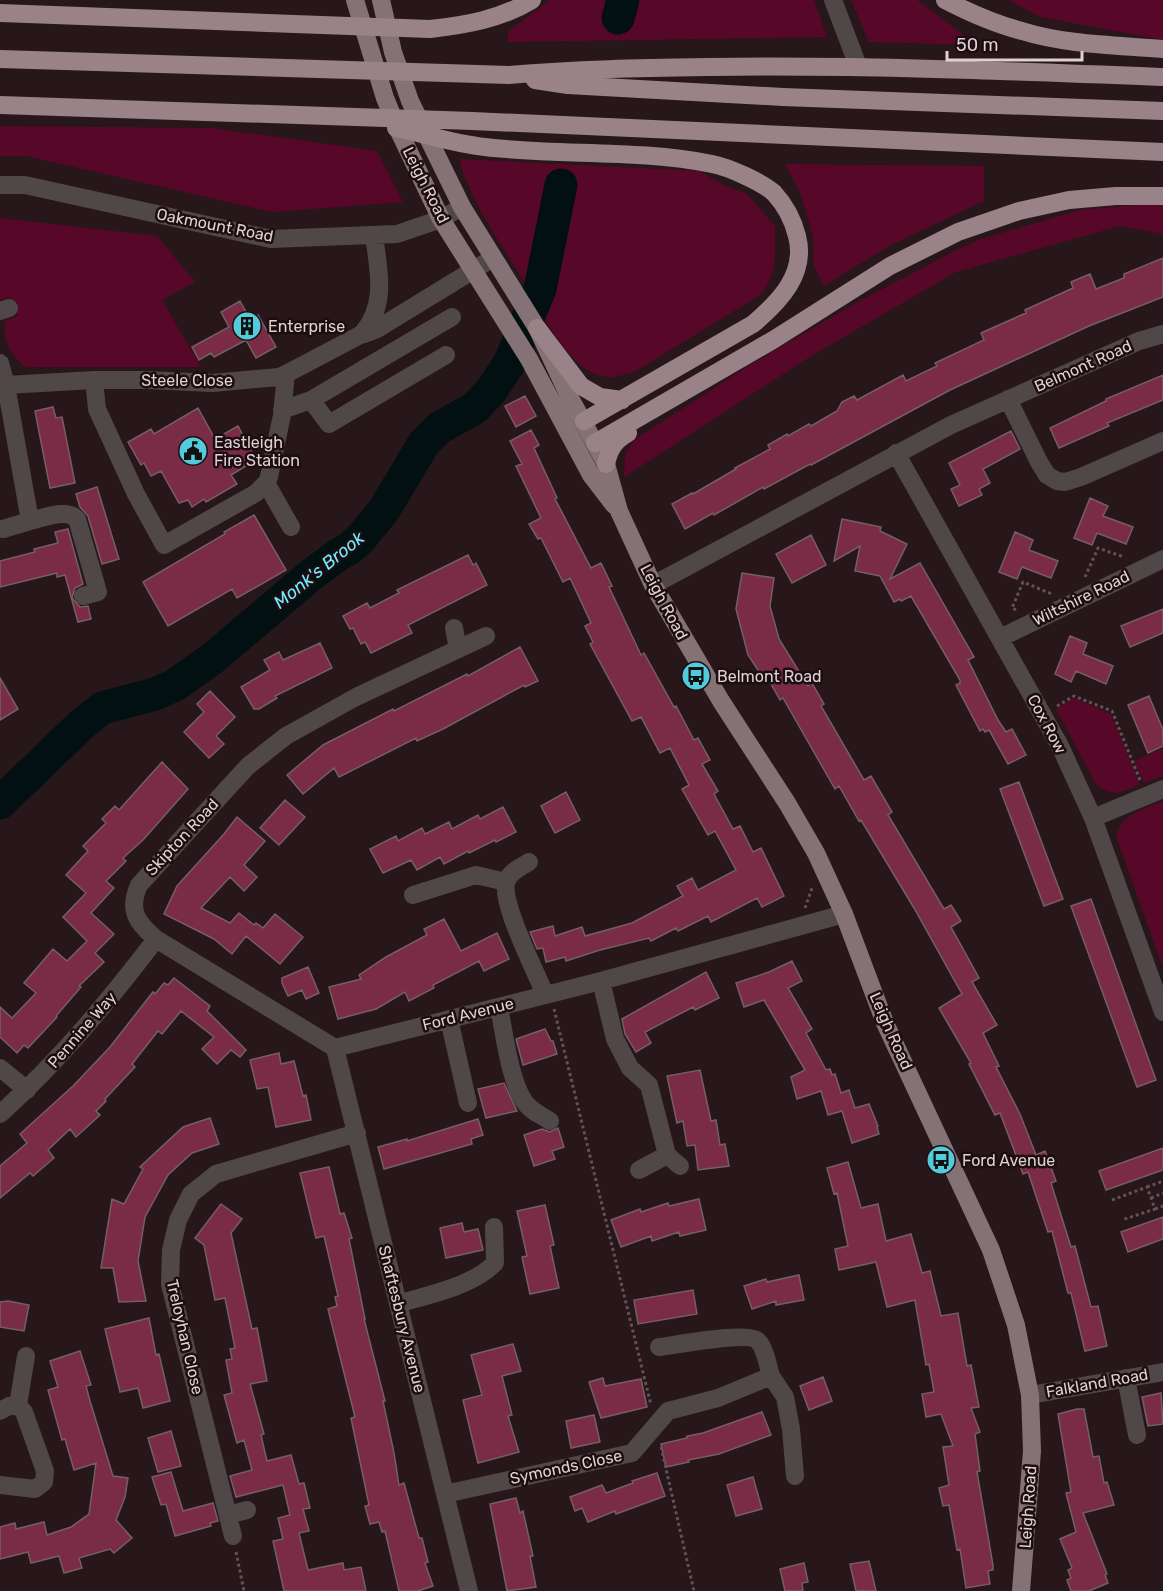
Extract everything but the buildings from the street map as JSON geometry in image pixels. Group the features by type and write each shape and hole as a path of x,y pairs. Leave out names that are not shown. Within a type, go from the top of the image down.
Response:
{"highway":[{"path":"0,13 430,29 490,19 532,0"},
{"path":"945,0 975,15 1023,32 1067,40 1163,49"},
{"path":"0,58 509,75 567,70 858,66 1163,77"},
{"path":"509,75 580,86 783,97 1163,111"},
{"path":"0,105 472,121 1163,152"},
{"path":"353,118 484,147 668,158 714,164 773,192 792,217 800,247 794,279 774,307 753,324 584,421"},
{"path":"596,443 773,339 890,266 958,232 1019,211 1069,200 1116,196 1163,196"},
{"path":"537,328 581,386 600,397 622,400"},
{"path":"606,464 609,451 619,437 711,382 773,339"}],"main road":[{"name":"Leigh Road","path":"355,0 385,98 441,219 529,359 591,475 618,511"},
{"name":"Leigh Road","path":"381,0 393,52 410,101 462,207 537,328 596,443 606,464 618,511 653,585 721,702 801,825 816,853 844,915 885,1023 991,1250 1016,1325 1030,1395 1032,1451 1021,1591"},
{"path":"584,421 573,441 596,443"}],"street":[{"path":"833,0 858,66"},
{"name":"Oakmount Road","path":"0,185 25,185 271,239 397,234 441,219 462,207"},
{"path":"362,334 375,315 379,303 374,236"},
{"name":"Steele Close","path":"6,385 94,380 212,383 279,377 309,355 377,329 493,258"},
{"path":"282,410 311,400 452,317"},
{"name":"Belmont Road","path":"653,585 951,425 1138,340 1163,334"},
{"path":"311,400 329,424 446,355"},
{"path":"0,363 30,521"},
{"path":"94,380 97,409 136,494 164,545 256,493 266,483 282,410 286,374"},
{"path":"1008,399 1039,462 1047,475 1057,481 1065,482 1081,477 1163,441"},
{"name":"Cox Row","path":"896,453 1060,746 1093,818 1163,1012"},
{"path":"266,483 291,527"},
{"path":"3,529 65,513 77,519 98,592 83,596"},
{"name":"Wiltshire Road","path":"1000,638 1163,559"},
{"path":"454,628 458,649"},
{"name":"Skipton Road","path":"335,1048 156,939 142,927 136,914 133,898 139,885 248,766 286,736 356,697 486,636"},
{"path":"1093,818 1155,792"},
{"path":"529,862 512,872 506,882 508,901 525,953 547,995"},
{"path":"413,895 476,875 506,882"},
{"name":"Ford Avenue","path":"335,1048 601,981 844,915"},
{"name":"Pennine Way","path":"0,1114 53,1065 108,1002 156,939"},
{"path":"601,981 615,1040 630,1068 649,1085 673,1161 639,1170"},
{"path":"499,1007 516,1083 523,1101 550,1121"},
{"path":"449,1019 468,1103"},
{"name":"Shaftesbury Avenue","path":"335,1048 469,1591"},
{"path":"0,1068 27,1090"},
{"name":"Treloyhan Close","path":"233,1536 170,1284 171,1250 178,1221 191,1194 216,1174 357,1133"},
{"path":"398,1304 460,1284 486,1272 495,1263 494,1227"},
{"path":"659,1347 739,1337 753,1338 760,1342 771,1376 785,1397 791,1429 795,1476"},
{"path":"0,1485 35,1489 45,1482 45,1471 24,1413 18,1405 26,1356"},
{"name":"Falkland Road","path":"1030,1395 1163,1372"},
{"name":"Symonds Close","path":"445,1494 632,1453 668,1412 718,1398 771,1376"},
{"path":"1126,1378 1137,1435"},
{"path":"0,1411 9,1406 18,1405"},
{"path":"228,1515 247,1510"}],"path":[{"path":"1041,618 1012,608 1023,582 1074,603"},
{"path":"1043,715 1074,696 1112,711 1155,792"},
{"path":"547,995 656,1425 694,1591"},
{"path":"1112,1200 1163,1181"},
{"path":"1147,1187 1155,1209"},
{"path":"1151,1198 1163,1194"},
{"path":"1122,1220 1163,1206"},
{"path":"233,1536 244,1591"}],"shaded area":[{"path":"550,0 814,0 827,37 507,42 509,31"},
{"path":"851,0 917,0 977,45 869,42"},
{"path":"1009,0 1163,0 1163,40 1040,17"},
{"path":"0,126 212,128 377,151 403,202 273,212 26,156 0,156"},
{"path":"459,159 700,171 723,185 746,193 775,226 775,253 771,277 762,294 636,371 614,377 597,375 570,354 551,329 478,205"},
{"path":"785,164 984,166 984,201 889,246 824,286 814,266 813,236 801,195"},
{"path":"1163,205 1163,234 1120,226 956,272 811,356 624,477 625,455 634,440 745,368 856,303 981,239 1080,210"},
{"path":"0,218 157,236 195,282 162,300 201,367 25,367 11,352 6,340 7,320 18,316 10,297 0,300"},
{"path":"1074,698 1111,714 1140,784 1123,791 1112,792 1096,784 1056,709"},
{"path":"1163,748 1163,776 1144,783 1134,761"},
{"path":"1163,801 1163,968 1116,836 1128,817"}],"waterway":[{"path":"618,18 623,0"},
{"name":"Monk's Brook","path":"0,803 81,725 102,708 155,694 175,685 213,658 311,575 361,538 384,510 424,443 439,428 475,408 490,392 509,364 540,289 561,185"}],"place":[{"name":"Enterprise","path":"247,326"},
{"name":"Eastleigh Fire Station","path":"193,451"},
{"name":"Belmont Road","path":"696,676"},
{"name":"Ford Avenue","path":"941,1160"}]}
